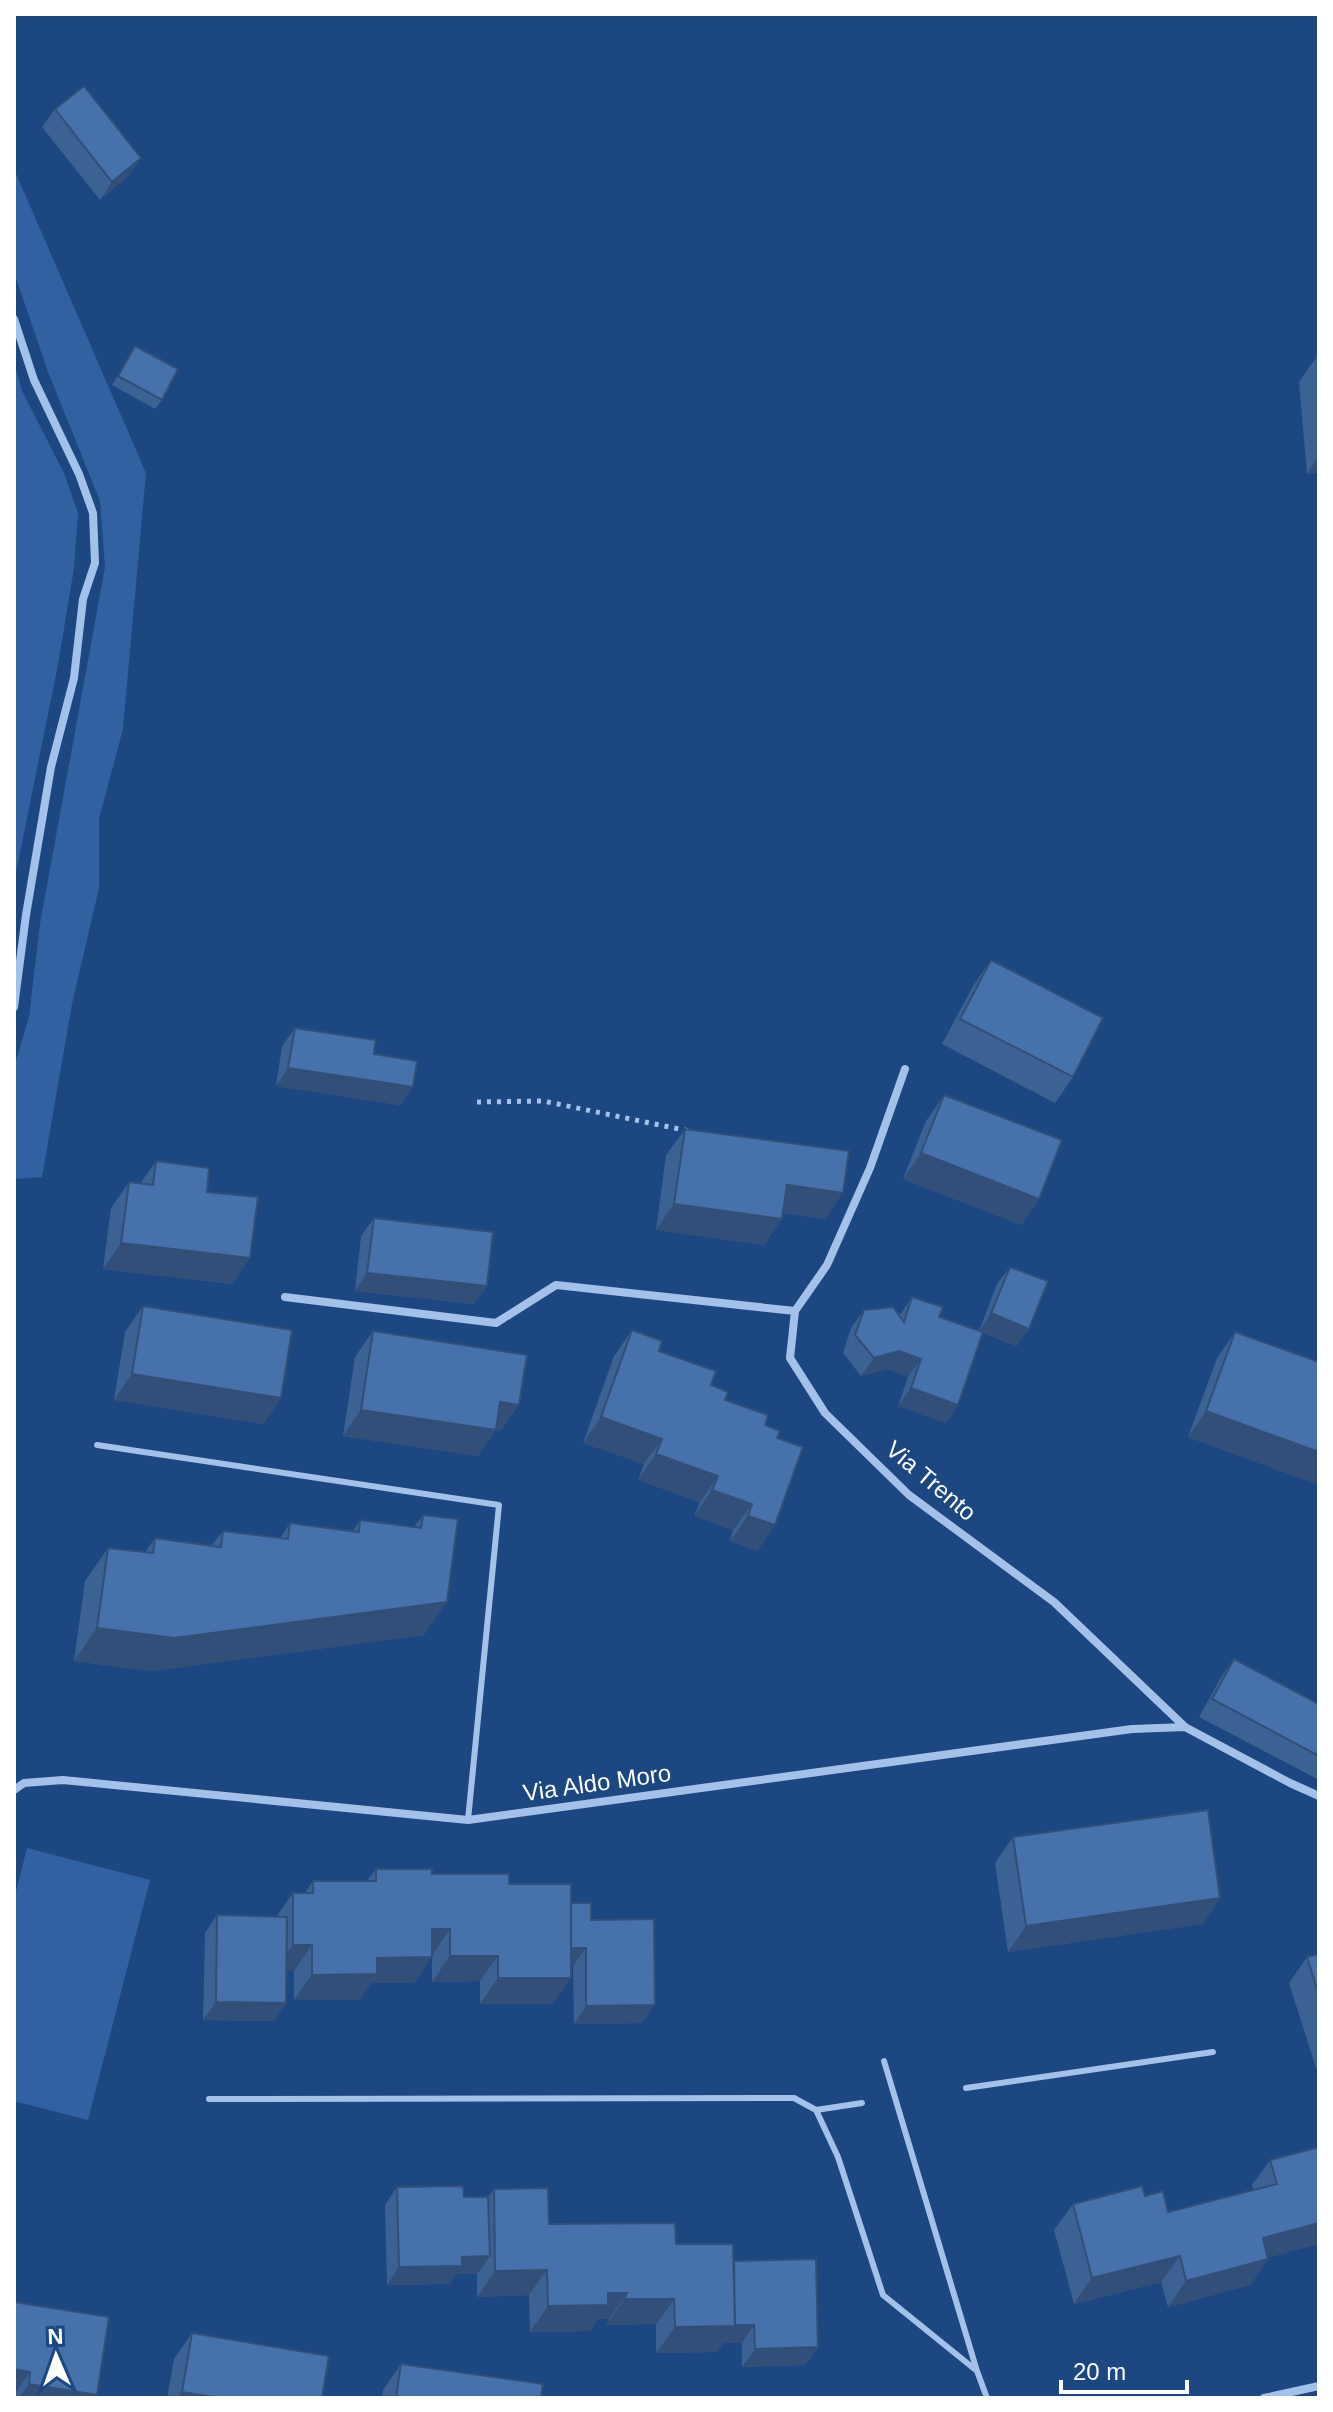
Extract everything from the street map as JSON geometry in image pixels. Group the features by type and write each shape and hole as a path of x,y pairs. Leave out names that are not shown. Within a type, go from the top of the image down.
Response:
{"street":[{"path":"14,319 34,380 79,474 93,513 95,563 83,599 74,678 51,767 14,1007"},
{"name":"Via Trento","path":"905,1069 870,1168 827,1265 795,1311 790,1358 825,1413 909,1495 1054,1602 1185,1727 1319,1796"},
{"path":"285,1297 496,1323 556,1285 795,1311"},
{"name":"Via Aldo Moro","path":"14,1790 24,1783 63,1780 468,1820 1132,1729 1185,1727"},
{"path":"1264,2398 1319,2386"}],"lane":[{"path":"97,1445 499,1505 468,1820"},
{"path":"966,2088 1213,2052"},
{"path":"884,2061 987,2398"},
{"path":"209,2099 794,2098 816,2110 838,2157 883,2295 977,2371"},
{"path":"816,2110 862,2103"}],"path":[{"path":"477,1102 543,1101 698,1133"}],"shaded area":[{"path":"14,169 146,473 123,729 99,819 99,888 72,1004 42,1177 14,1179 14,1067 29,1017 40,924 105,567 100,501 48,372 14,272"},
{"path":"14,363 23,393 64,473 78,513 74,568 58,665 14,882"},
{"path":"27,1848 150,1880 88,2120 14,2101 14,1899"}],"building":[{"path":"84,86 141,158 112,182 55,109"},
{"path":"135,346 178,369 162,400 118,376"},
{"path":"991,960 1103,1018 1073,1077 960,1019"},
{"path":"295,1028 376,1040 374,1054 417,1061 413,1087 288,1068"},
{"path":"944,1095 1062,1140 1039,1199 921,1153"},
{"path":"685,1129 849,1151 843,1193 787,1185 782,1219 674,1204"},
{"path":"156,1161 209,1168 207,1192 258,1197 250,1258 121,1243 129,1182 153,1185"},
{"path":"374,1218 493,1232 487,1286 367,1273"},
{"path":"1010,1267 1048,1281 1029,1329 991,1313"},
{"path":"912,1297 943,1307 939,1317 983,1332 958,1405 911,1388 921,1359 899,1351 874,1358 855,1335 864,1310 893,1307 904,1322"},
{"path":"143,1306 292,1330 281,1398 132,1374"},
{"path":"632,1330 662,1341 659,1351 716,1371 711,1385 728,1392 725,1400 768,1415 765,1425 780,1431 777,1438 803,1447 775,1525 748,1516 752,1504 712,1490 718,1476 656,1454 662,1439 601,1417"},
{"path":"373,1331 527,1355 519,1405 500,1402 496,1430 361,1410"},
{"path":"1235,1332 1319,1362 1319,1452 1206,1411"},
{"path":"423,1515 458,1519 447,1602 174,1638 97,1628 108,1548 153,1553 155,1538 221,1547 223,1531 288,1539 290,1523 359,1532 360,1520 421,1528"},
{"path":"1234,1659 1319,1704 1319,1756 1212,1699"},
{"path":"1208,1810 1220,1898 1026,1926 1013,1837"},
{"path":"376,1869 432,1869 432,1874 509,1874 509,1884 571,1884 571,1978 498,1978 498,1956 450,1956 450,1929 432,1929 432,1957 377,1958 377,1974 312,1975 312,1945 293,1945 293,1893 313,1893 313,1881 376,1881"},
{"path":"571,1903 591,1903 591,1920 654,1919 655,2005 586,2006 586,1948 571,1948"},
{"path":"217,1915 287,1917 286,2003 216,2002"},
{"path":"1319,1954 1319,1995 1307,1957"},
{"path":"1319,2147 1319,2223 1263,2238 1268,2259 1186,2281 1180,2256 1092,2278 1073,2204 1142,2186 1145,2196 1163,2191 1168,2212 1277,2184 1270,2160"},
{"path":"463,2186 464,2197 488,2197 490,2256 462,2257 462,2266 399,2267 397,2187"},
{"path":"548,2188 549,2224 675,2223 676,2244 733,2244 735,2326 675,2327 674,2299 624,2299 627,2293 608,2293 608,2305 548,2306 547,2270 495,2271 494,2189"},
{"path":"816,2259 818,2347 755,2349 754,2325 735,2325 734,2261"},
{"path":"14,2302 109,2317 97,2395 29,2384 30,2372 14,2369"},
{"path":"192,2333 329,2356 322,2398 220,2398 182,2392"},
{"path":"401,2364 543,2384 541,2398 396,2398"}]}
